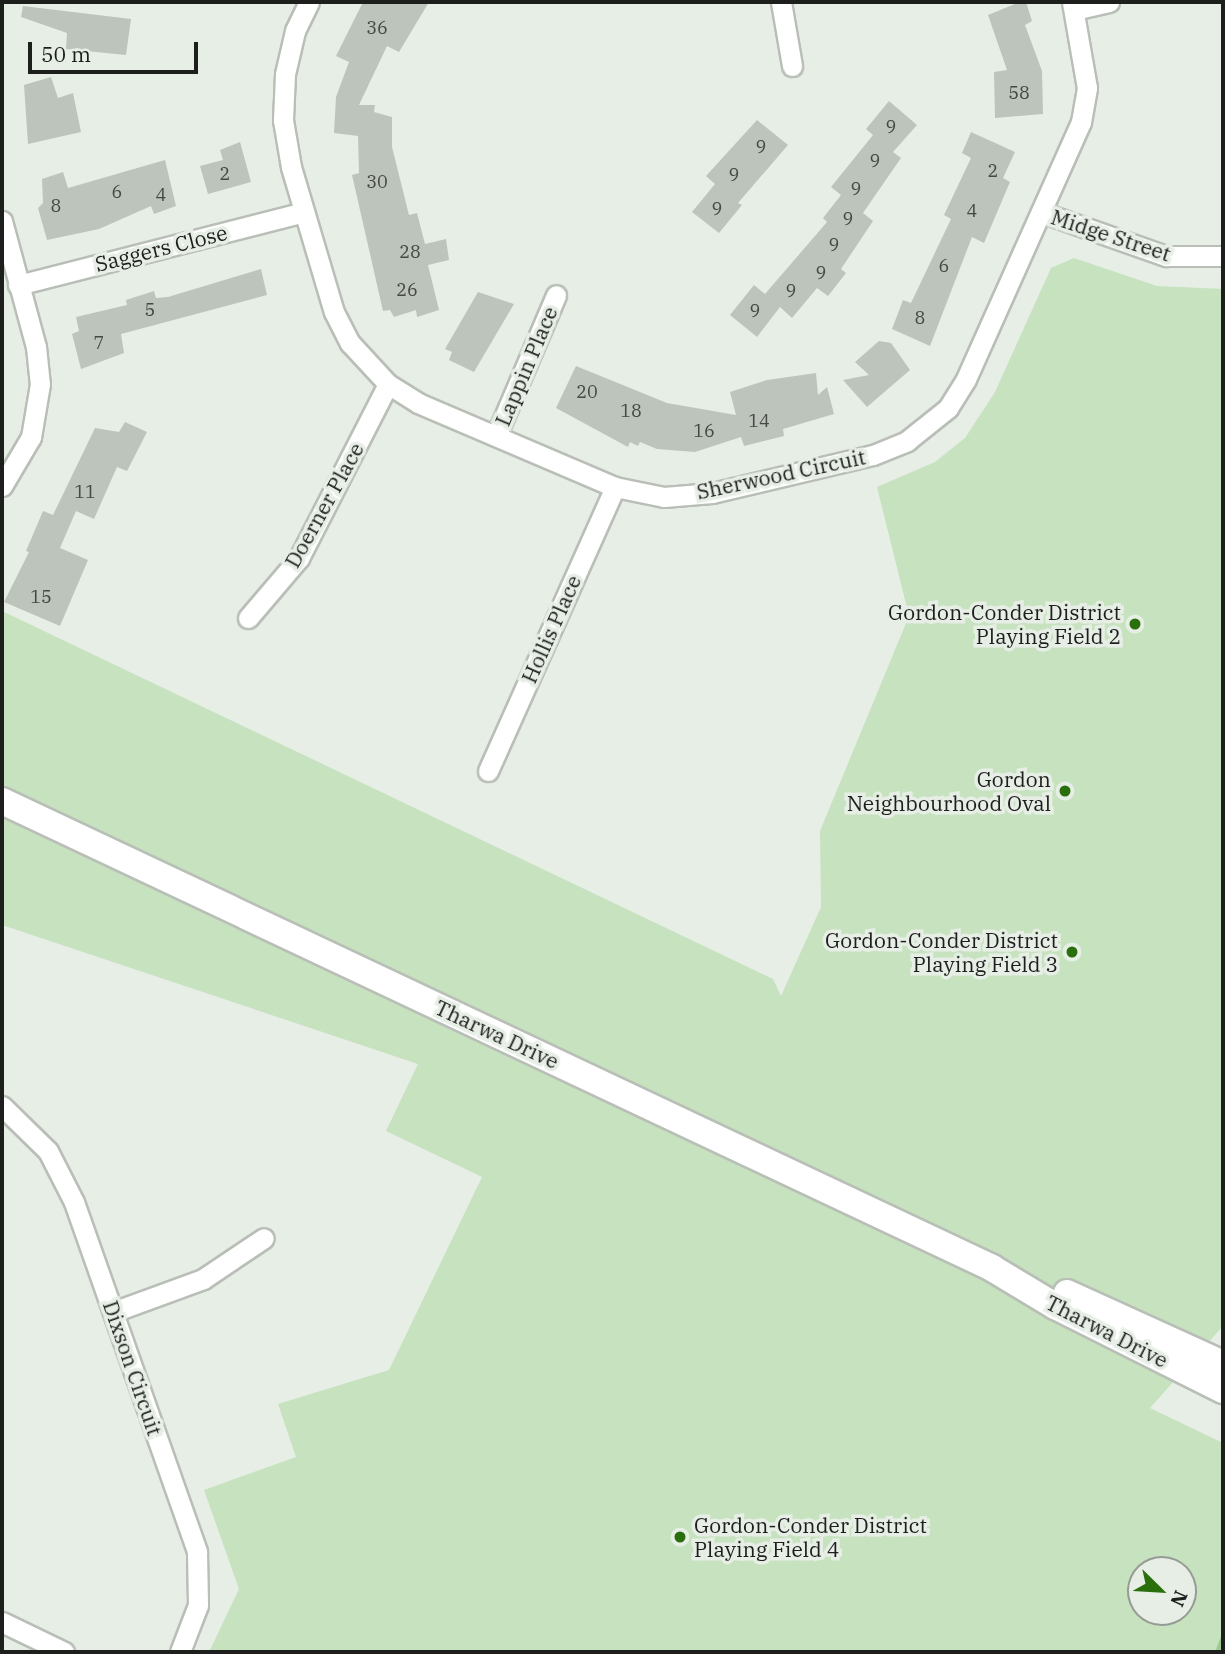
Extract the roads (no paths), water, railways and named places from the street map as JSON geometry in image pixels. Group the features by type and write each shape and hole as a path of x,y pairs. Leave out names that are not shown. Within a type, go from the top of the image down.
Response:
{"main road":[{"name":"Tharwa Drive","path":"2,801 992,1268 1055,1306 1223,1390"},
{"name":"Tharwa Drive","path":"992,1268 1063,1291 1223,1364"}],"street":[{"name":"Sherwood Circuit","path":"309,2 295,31 285,74 283,120 304,212 334,312 350,343 387,384 418,403 615,487 664,497 712,493 873,455 908,441 936,421 966,379 1081,122 1087,88 1073,6"},
{"path":"781,2 792,66"},
{"path":"1073,6 1109,2"},
{"name":"Saggers Close","path":"19,285 304,212"},
{"name":"Midge Street","path":"1041,212 1166,256 1223,256"},
{"path":"2,221 36,347 40,402 31,437 2,485"},
{"name":"Lappin Place","path":"496,436 556,295"},
{"name":"Doerner Place","path":"248,618 299,558 387,384"},
{"name":"Hollis Place","path":"488,771 615,487"},
{"name":"Dixson Circuit","path":"2,1106 21,1121 59,1167 197,1552 198,1605 180,1652"},
{"path":"113,1312 203,1279 264,1238"},
{"path":"2,1622 64,1652"}],"waterway":[{"path":"1218,1652 1223,1639"}],"place":[{"name":"Gordon-Conder District Playing Field 2","path":"1135,624"},
{"name":"Gordon Neighbourhood Oval","path":"1065,791"},
{"name":"Gordon-Conder District Playing Field 3","path":"1072,952"},
{"name":"Gordon-Conder District Playing Field 4","path":"680,1537"}]}
